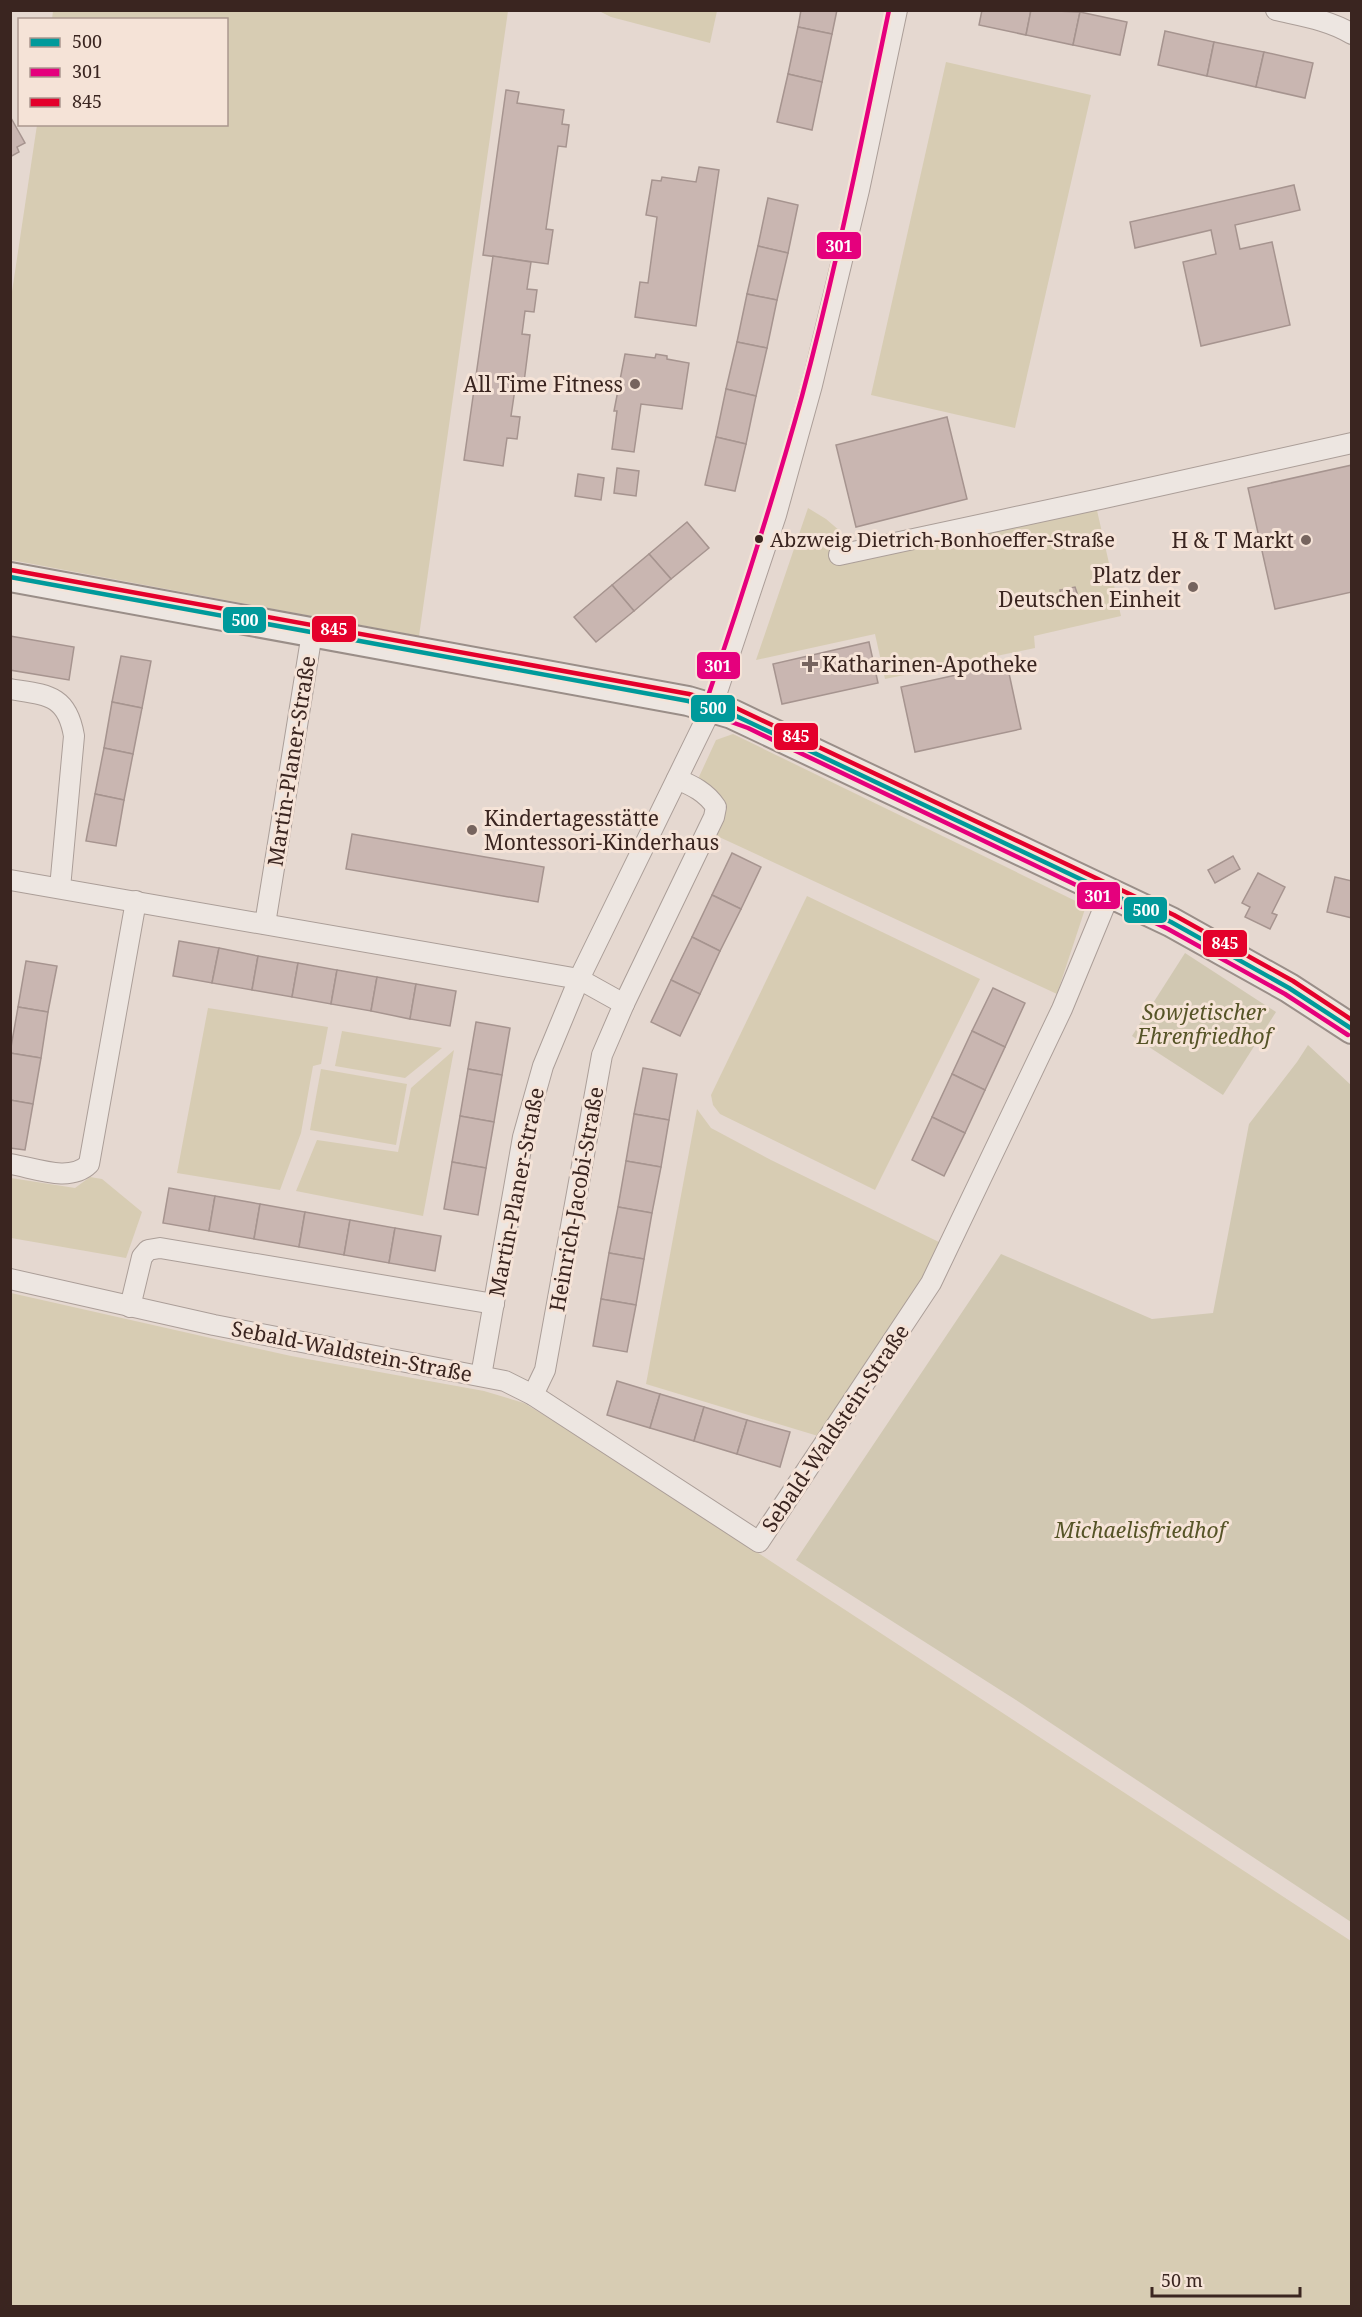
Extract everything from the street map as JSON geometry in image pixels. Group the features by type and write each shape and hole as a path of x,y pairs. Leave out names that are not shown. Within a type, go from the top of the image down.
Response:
{"street":[{"name":"Martin-Planer-Straße","path":"481,1376 523,1137 543,1066 579,979 712,707 762,561 795,450 859,190 897,10"},
{"path":"1276,10 1314,18 1352,34"},
{"path":"838,555 1100,500 1352,443"},
{"path":"10,578 712,707 751,721 1171,922 1251,966 1352,1029"},
{"name":"Martin-Planer-Straße","path":"265,924 312,633"},
{"path":"10,689 56,699 68,713 72,724 74,736 60,888"},
{"name":"Heinrich-Jacobi-Straße","path":"532,1395 545,1370 602,1055 624,1004 714,817 716,807 710,798 701,790 677,779"},
{"path":"10,880 579,979 624,1004"},
{"name":"Sebald-Waldstein-Straße","path":"10,1279 130,1307 505,1381 532,1395 759,1542 931,1282 1062,1009 1110,893"},
{"path":"10,1164 69,1174 83,1170 89,1164 136,901"},
{"path":"130,1307 142,1257 148,1250 160,1248 494,1304"}],"shaded area":[{"path":"53,11 508,11 419,636 11,560 10,305 37,126 228,126 228,18 52,18"},
{"path":"599,11 717,11 710,43 611,17"},
{"path":"946,62 1091,95 1015,428 871,395"},
{"path":"1096,506 1121,616 1034,636 1035,648 885,679 875,634 756,660 808,508 840,531 848,564"},
{"path":"733,734 1086,906 1057,994 717,836 723,819 698,779 716,740"},
{"path":"807,896 980,979 875,1190 720,1114 713,1105 711,1095"},
{"path":"208,1008 328,1027 321,1064 313,1066 301,1133 280,1190 177,1173"},
{"path":"342,1031 442,1048 405,1078 335,1066"},
{"path":"454,1050 423,1216 296,1191 317,1140 398,1152 411,1088"},
{"path":"321,1069 407,1084 396,1145 310,1130"},
{"path":"697,1109 711,1128 943,1244 920,1287 818,1436 646,1384"},
{"path":"90,1177 102,1179 142,1212 126,1258 11,1238 11,1178 75,1188"},
{"path":"11,1293 291,1356 484,1391 524,1403 590,1443 1351,1941 1351,2306 11,2306"}],"green space":[{"name":"Sowjetischer Ehrenfriedhof","path":"1185,953 1276,1012 1223,1095 1132,1036"},
{"name":"Michaelisfriedhof","path":"1308,1045 1352,1086 1351,1922 1016,1700 796,1560 1001,1254 1152,1319 1213,1313 1249,1124"}],"building":[{"path":"801,10 837,10 832,34 798,27"},
{"path":"982,10 1031,10 1026,35 979,25"},
{"path":"1031,10 1080,12 1073,45 1026,35"},
{"path":"1080,12 1127,22 1120,55 1073,45"},
{"path":"798,27 832,34 822,82 788,74"},
{"path":"1165,31 1214,42 1207,76 1158,65"},
{"path":"1214,42 1264,52 1256,87 1207,76"},
{"path":"1264,52 1313,63 1305,98 1256,87"},
{"path":"788,74 822,82 812,130 777,122"},
{"path":"506,90 519,92 517,103 564,110 562,124 569,125 566,147 558,146 546,229 553,230 548,264 483,255"},
{"path":"11,118 25,143 17,147 19,152 10,157"},
{"path":"699,167 719,170 696,326 635,317 640,282 648,283 657,217 646,215 652,180 661,181 662,177 696,182"},
{"path":"1294,185 1300,210 1235,225 1240,249 1272,242 1290,325 1201,346 1183,262 1216,254 1211,230 1135,248 1130,222"},
{"path":"768,198 798,205 788,253 758,246"},
{"path":"758,246 788,253 777,300 747,294"},
{"path":"493,256 531,262 527,289 537,290 534,312 525,311 522,334 530,335 523,390 515,389 511,416 520,417 517,439 507,438 503,466 464,460"},
{"path":"747,294 777,300 767,348 737,342"},
{"path":"737,342 767,348 756,396 726,389"},
{"path":"625,354 655,358 656,354 667,356 667,359 689,363 682,409 641,404 634,452 612,449 617,411 614,411"},
{"path":"726,389 756,396 746,444 716,437"},
{"path":"947,417 967,499 856,527 836,445"},
{"path":"716,437 746,444 735,491 705,485"},
{"name":"H & T Markt","path":"1352,465 1352,592 1275,609 1248,488"},
{"path":"617,468 639,471 636,496 614,493"},
{"path":"578,474 604,478 601,500 575,496"},
{"path":"687,522 709,548 671,579 649,554"},
{"path":"649,554 671,579 634,611 612,585"},
{"path":"612,585 634,611 596,642 574,617"},
{"path":"1075,587 1079,599 1063,603 1060,590"},
{"path":"10,636 74,647 69,680 10,670"},
{"path":"869,642 878,683 782,704 773,664"},
{"path":"121,656 151,661 142,708 112,702"},
{"path":"1007,664 1021,729 915,752 901,687"},
{"path":"112,702 142,708 133,754 104,748"},
{"path":"104,748 133,754 124,800 95,794"},
{"path":"95,794 124,800 116,846 86,841"},
{"path":"352,834 544,867 538,902 346,869"},
{"path":"732,853 761,867 741,909 712,895"},
{"path":"1233,856 1240,869 1215,883 1208,870"},
{"path":"1258,873 1285,887 1272,913 1277,915 1270,929 1245,917 1250,907 1242,903"},
{"path":"1335,877 1352,881 1352,918 1327,912"},
{"path":"712,895 741,909 720,951 692,937"},
{"path":"692,937 720,951 700,994 671,980"},
{"path":"179,941 219,948 212,983 173,976"},
{"path":"219,948 258,956 252,990 212,983"},
{"path":"258,956 298,963 292,997 252,990"},
{"path":"26,961 57,966 48,1012 18,1007"},
{"path":"298,963 337,970 331,1004 292,997"},
{"path":"337,970 377,977 371,1011 331,1004"},
{"path":"377,977 416,984 410,1019 371,1011"},
{"path":"671,980 700,994 680,1036 651,1022"},
{"path":"416,984 456,991 450,1026 410,1019"},
{"path":"993,988 1025,1003 1005,1047 972,1031"},
{"path":"18,1007 48,1012 41,1058 10,1053"},
{"path":"476,1022 510,1028 502,1075 468,1069"},
{"path":"972,1031 1005,1047 985,1090 952,1074"},
{"path":"10,1053 41,1058 33,1104 10,1100"},
{"path":"643,1068 677,1074 669,1120 634,1114"},
{"path":"468,1069 502,1075 494,1122 460,1116"},
{"path":"952,1074 985,1090 965,1133 932,1117"},
{"path":"10,1100 33,1104 25,1150 10,1148"},
{"path":"634,1114 669,1120 661,1167 626,1161"},
{"path":"460,1116 494,1122 486,1168 452,1162"},
{"path":"932,1117 965,1133 944,1176 912,1160"},
{"path":"626,1161 661,1167 652,1213 618,1207"},
{"path":"452,1162 486,1168 478,1215 444,1209"},
{"path":"169,1188 215,1196 209,1231 163,1223"},
{"path":"215,1196 260,1204 254,1239 209,1231"},
{"path":"260,1204 305,1212 299,1247 254,1239"},
{"path":"618,1207 652,1213 644,1259 609,1253"},
{"path":"305,1212 350,1220 344,1255 299,1247"},
{"path":"350,1220 395,1228 389,1263 344,1255"},
{"path":"395,1228 441,1236 435,1271 389,1263"},
{"path":"609,1253 644,1259 636,1305 601,1299"},
{"path":"601,1299 636,1305 627,1352 593,1346"},
{"path":"617,1381 660,1394 650,1428 607,1415"},
{"path":"660,1394 704,1407 694,1441 650,1428"},
{"path":"704,1407 747,1420 737,1454 694,1441"},
{"path":"747,1420 790,1432 780,1467 737,1454"}],"transit line":[{"name":"301","path":"889,10 859,156 802,396 768,513 705,710 709,714 748,728 1168,929 1285,994 1348,1035"},
{"name":"845","path":"11,570 689,694 734,707 1174,915 1293,981 1352,1020"},
{"name":"500","path":"10,577 688,701 732,714 1171,922 1289,988 1352,1029"}],"place":[{"name":"All Time Fitness","path":"635,384"},
{"name":"Abzweig Dietrich-Bonhoeffer-Straße","path":"759,539"},
{"name":"H & T Markt","path":"1306,540"},
{"name":"Platz der Deutschen Einheit","path":"1193,587"},
{"name":"Katharinen-Apotheke","path":"810,664"},
{"name":"Kindertagesstätte Montessori-Kinderhaus","path":"472,830"}]}
